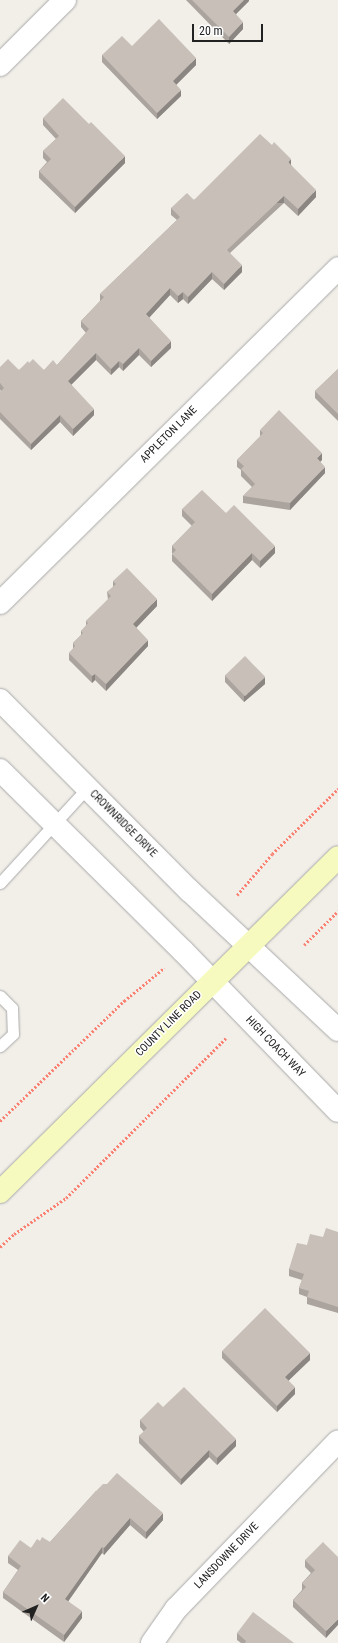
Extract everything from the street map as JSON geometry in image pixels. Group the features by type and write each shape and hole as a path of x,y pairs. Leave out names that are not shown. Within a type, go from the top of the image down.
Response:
{"main road":[{"name":"COUNTY LINE ROAD","path":"0,1192 338,856"}],"street":[{"path":"0,65 65,0"},
{"name":"APPLETON LANE","path":"0,603 338,268"},
{"name":"CROWNRIDGE DRIVE","path":"0,700 190,891 249,946"},
{"path":"0,770 179,946 212,982"},
{"path":"249,946 338,1030"},
{"name":"HIGH COACH WAY","path":"212,982 338,1111"},
{"name":"LANSDOWNE DRIVE","path":"152,1643 176,1608 308,1474 338,1441"},
{"name":"LANSDOWNE DRIVE","path":"308,1474 338,1455"}],"lane":[{"path":"0,883 87,788"},
{"path":"0,996 12,1008 13,1034 0,1046"}],"path":[{"path":"237,895 272,854 338,788"},
{"path":"304,945 338,911"},
{"path":"0,1121 124,1001 164,968"},
{"path":"0,1247 14,1234 66,1198 226,1038"}],"building":[{"path":"192,0 244,0 233,11 243,22 229,37"},
{"path":"159,19 196,58 173,81 181,90 157,113 102,55 122,36 132,46"},
{"path":"63,98 89,124 91,122 125,156 75,207 39,171 51,159 43,151 59,136 43,118"},
{"path":"260,134 272,145 274,142 291,159 288,162 316,190 298,209 284,196 227,250 242,265 224,284 212,272 188,297 183,292 178,296 170,288 146,314 171,341 151,361 139,348 123,364 119,361 111,369 96,353 68,381 94,409 73,429 60,415 31,444 0,412 0,392 4,388 0,383 0,367 8,359 19,370 28,361 29,363 33,359 44,370 53,360 57,365 89,329 81,321 104,297 100,294 180,217 171,208 187,193 194,200"},
{"path":"338,369 338,414 315,391"},
{"path":"279,410 322,453 317,458 325,467 290,503 243,496 255,484 241,469 244,466 237,460 263,433 260,430"},
{"path":"202,490 226,513 234,505 275,546 260,561 252,553 212,594 172,554 176,550 172,546 195,522 182,509"},
{"path":"127,568 157,599 133,624 148,640 106,684 95,674 92,676 69,653 75,646 73,643 83,633 81,631 88,623 86,621 111,596 107,592 116,584 113,581"},
{"path":"245,656 265,677 245,696 225,675"},
{"path":"326,1228 338,1232 338,1307 307,1297 309,1291 299,1288 304,1274 289,1269 297,1243 307,1245 310,1234 323,1237"},
{"path":"265,1308 310,1353 285,1377 295,1387 277,1406 222,1351"},
{"path":"184,1387 236,1439 217,1458 209,1450 181,1479 139,1436 147,1428 140,1420 158,1402 163,1407"},
{"path":"117,1473 163,1513 146,1532 130,1518 104,1548 102,1547 65,1599 82,1611 64,1635 3,1592 21,1566 8,1556 20,1540 31,1548 37,1539 40,1541 42,1537 50,1542 96,1491 103,1484 107,1484"},
{"path":"323,1542 338,1557 338,1619 326,1631 293,1600 306,1587 302,1583 315,1570 305,1560"},
{"path":"253,1612 294,1643 245,1643 246,1641 237,1633"}]}
